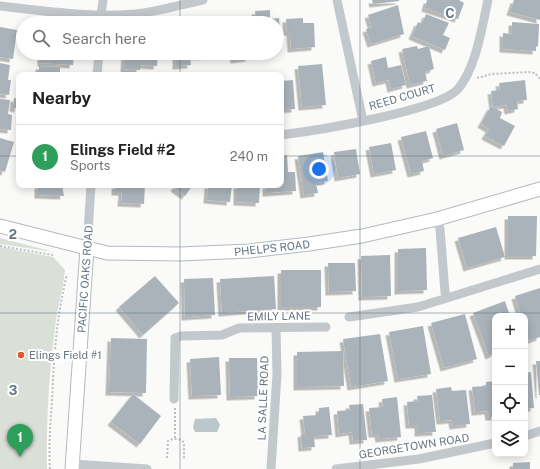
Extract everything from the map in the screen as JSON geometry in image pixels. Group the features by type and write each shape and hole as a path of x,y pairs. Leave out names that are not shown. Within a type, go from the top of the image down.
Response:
{"street":[{"path":"101,16 103,0"},
{"path":"122,16 204,0"},
{"path":"337,0 363,121"},
{"name":"REED COURT","path":"284,134 363,121 427,105 451,94 458,89 474,57 488,0"},
{"path":"0,6 78,16"},
{"path":"97,72 98,60"},
{"name":"PACIFIC OAKS ROAD","path":"73,466 91,188"},
{"name":"PHELPS ROAD","path":"0,226 110,253 180,254 249,251 362,236 437,219 540,189"},
{"path":"437,219 440,229 445,292 447,298"},
{"path":"349,317 418,307 540,269"},
{"name":"EMILY LANE","path":"174,399 175,338 181,336 222,335 240,328 326,327"},
{"name":"LA SALLE ROAD","path":"272,469 277,374 276,328"},
{"path":"528,435 540,431"},
{"name":"GEORGETOWN ROAD","path":"336,469 419,459 492,445"},
{"path":"73,466 147,469"}],"path":[{"path":"477,78 492,74 529,72 535,73 540,79"},
{"path":"0,246 53,255"},
{"path":"50,469 49,444 54,344 59,308 67,274"},
{"path":"174,399 175,439"},
{"path":"167,458 168,441 175,439 181,440 184,443 184,459"}],"shaded area":[{"path":"0,238 54,252 0,244"},
{"path":"0,247 53,257 65,270 56,321 51,363 48,398 47,469 0,469"},
{"path":"216,418 220,425 217,432 195,432 193,427 195,419"}],"building":[{"path":"372,0 399,0 399,1 373,4"},
{"path":"427,0 459,0 464,3 458,19 425,8"},
{"path":"514,0 540,0 540,20 510,12"},
{"path":"398,5 404,34 371,44 366,29 372,27 368,15"},
{"path":"270,10 270,16 255,16 255,11"},
{"path":"426,14 449,23 443,35 450,38 445,50 412,36 418,22 422,24"},
{"path":"303,18 303,23 314,23 315,47 291,49 290,32 287,32 286,19"},
{"path":"512,22 539,24 538,46 536,47 536,51 503,49 503,33 512,34"},
{"path":"0,27 16,30 13,59 0,57"},
{"path":"417,46 418,49 429,46 434,69 425,72 427,81 410,85 402,49"},
{"path":"386,57 388,68 401,65 406,85 391,89 389,80 376,83 371,61"},
{"path":"41,60 73,60 73,65 41,63"},
{"path":"125,60 157,60 157,66 140,65 140,70 124,69"},
{"path":"176,60 190,60 191,65 176,66"},
{"path":"0,63 10,65 8,80 11,80 9,95 0,94"},
{"path":"322,64 326,105 302,107 298,66"},
{"path":"39,66 60,67 60,72 39,72"},
{"path":"293,80 295,109 284,110 284,81"},
{"path":"525,80 527,100 517,101 518,109 508,111 507,105 493,107 491,91 500,90 499,83"},
{"path":"14,98 16,98 16,109 13,108"},
{"path":"0,99 10,100 8,114 12,115 11,130 0,129"},
{"path":"491,106 502,112 500,118 515,126 504,146 485,136 489,129 481,124"},
{"path":"457,123 464,150 443,156 436,129"},
{"path":"426,131 433,158 422,161 424,171 411,174 401,137"},
{"path":"0,138 14,142 5,172 0,170"},
{"path":"391,143 396,170 374,174 369,147"},
{"path":"356,149 360,174 338,178 334,152"},
{"path":"323,152 328,181 316,183 318,193 304,195 298,156"},
{"path":"287,155 288,172 295,172 296,191 266,193 266,188 284,188 284,156"},
{"path":"38,188 63,188 64,196 38,195"},
{"path":"115,188 145,188 144,204 121,203 122,192 115,192"},
{"path":"174,188 191,188 185,196"},
{"path":"208,188 232,188 230,202 207,200"},
{"path":"237,188 260,188 259,203 237,202"},
{"path":"508,216 537,216 536,256 508,256"},
{"path":"496,227 505,257 467,268 458,238"},
{"path":"426,248 427,290 398,291 398,249"},
{"path":"390,255 391,296 362,297 361,256"},
{"path":"328,263 355,263 356,291 329,292"},
{"path":"281,270 321,270 321,307 281,307"},
{"path":"155,276 179,303 143,335 119,307"},
{"path":"274,276 276,309 222,313 220,279"},
{"path":"213,278 215,315 185,317 184,279"},
{"path":"540,288 540,337 529,341 528,313 520,313 515,296"},
{"path":"505,301 509,313 492,313 492,354 489,356 473,313"},
{"path":"465,314 477,359 444,368 431,323"},
{"path":"423,326 431,374 398,379 389,332"},
{"path":"380,334 388,381 351,387 343,339"},
{"path":"111,338 147,339 146,393 109,392"},
{"path":"343,351 344,386 297,387 297,352"},
{"path":"219,357 221,395 192,396 190,359"},
{"path":"229,358 257,358 258,396 230,397"},
{"path":"536,361 540,361 540,395 539,395"},
{"path":"528,372 531,372 534,408 528,409 528,385"},
{"path":"492,381 492,417 489,417 488,411 475,412 472,387 486,386 486,382"},
{"path":"451,387 452,391 466,390 470,424 453,426 452,420 440,421 436,389"},
{"path":"133,394 161,416 140,444 111,422"},
{"path":"432,395 436,432 418,433 418,425 409,425 407,402 418,401 417,396"},
{"path":"397,397 401,437 379,439 378,434 372,434 369,408 383,407 382,399"},
{"path":"363,404 367,440 353,441 352,432 339,434 337,411 350,410 349,405"},
{"path":"329,407 332,435 314,436 315,447 302,448 301,434 305,433 303,416 319,415 319,408"},
{"path":"530,462 530,469 513,469 513,463"}],"place":[{"name":"Elings Field #1","path":"21,355"},
{"name":"Elings Field #2","path":"20,457"}]}
